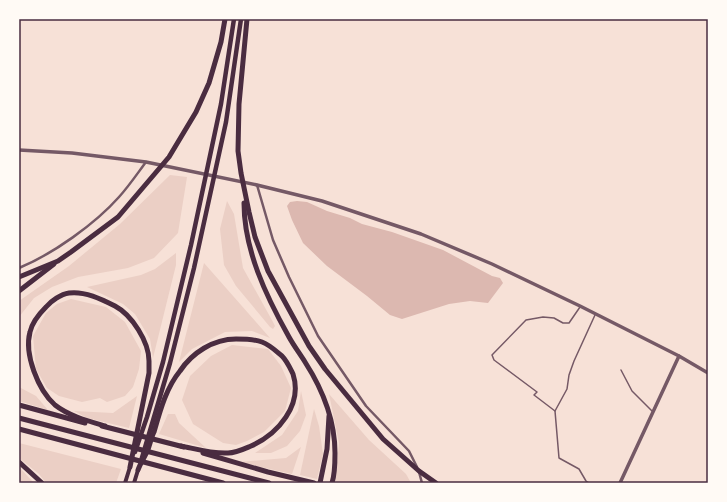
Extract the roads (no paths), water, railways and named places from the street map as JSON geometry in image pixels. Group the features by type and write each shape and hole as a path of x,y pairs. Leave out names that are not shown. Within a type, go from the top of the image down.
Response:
{"highway":[{"path":"19,291 118,217 169,157 196,112 209,83 221,42 225,19"},
{"path":"130,467 147,417 185,273 221,104 234,19"},
{"path":"138,470 170,363 196,261 226,122 241,19"},
{"path":"248,19 237,129 238,151 244,192 249,247 254,263 277,314 324,396 332,423 335,444 335,463 332,483"},
{"path":"244,192 255,237 268,271 309,346 339,387 383,438 419,471 438,483"},
{"path":"19,278 58,261"},
{"path":"130,467 149,373 149,360 145,344 131,318 120,309 91,295 67,293 50,302 35,320 30,333 29,351 32,366 38,382 46,395 55,405 82,419 106,426 181,446 268,472 314,483"},
{"path":"138,470 147,452 160,410 171,384 180,370 193,356 204,348 217,342 232,339 254,340 264,343 274,349 285,359 290,367 294,379 295,391 292,404 286,417 270,435 258,443 230,453 217,453 181,446"},
{"path":"19,405 75,420 106,426"},
{"path":"320,483 326,449 329,411"},
{"path":"19,418 269,483"},
{"path":"19,429 223,483"},
{"path":"19,462 42,483"}],"main road":[{"path":"125,483 130,467"},
{"path":"134,483 138,470"}],"street":[{"path":"19,150 72,153 146,162 322,200 421,234 492,264 596,314 679,356 708,373"},
{"path":"19,268 49,252 92,222 120,196 146,162"},
{"path":"257,185 273,240 288,277 318,336 366,406 409,451 421,477 422,483"},
{"path":"620,483 652,411 679,356"}],"lane":[{"path":"555,411 534,395 537,392 492,357 526,320 543,317 554,318 563,323 569,323 580,306"},
{"path":"589,483 586,481 579,469 559,458 555,411 567,390 569,375 574,361 596,314"},
{"path":"621,370 632,391 652,411"}]}
